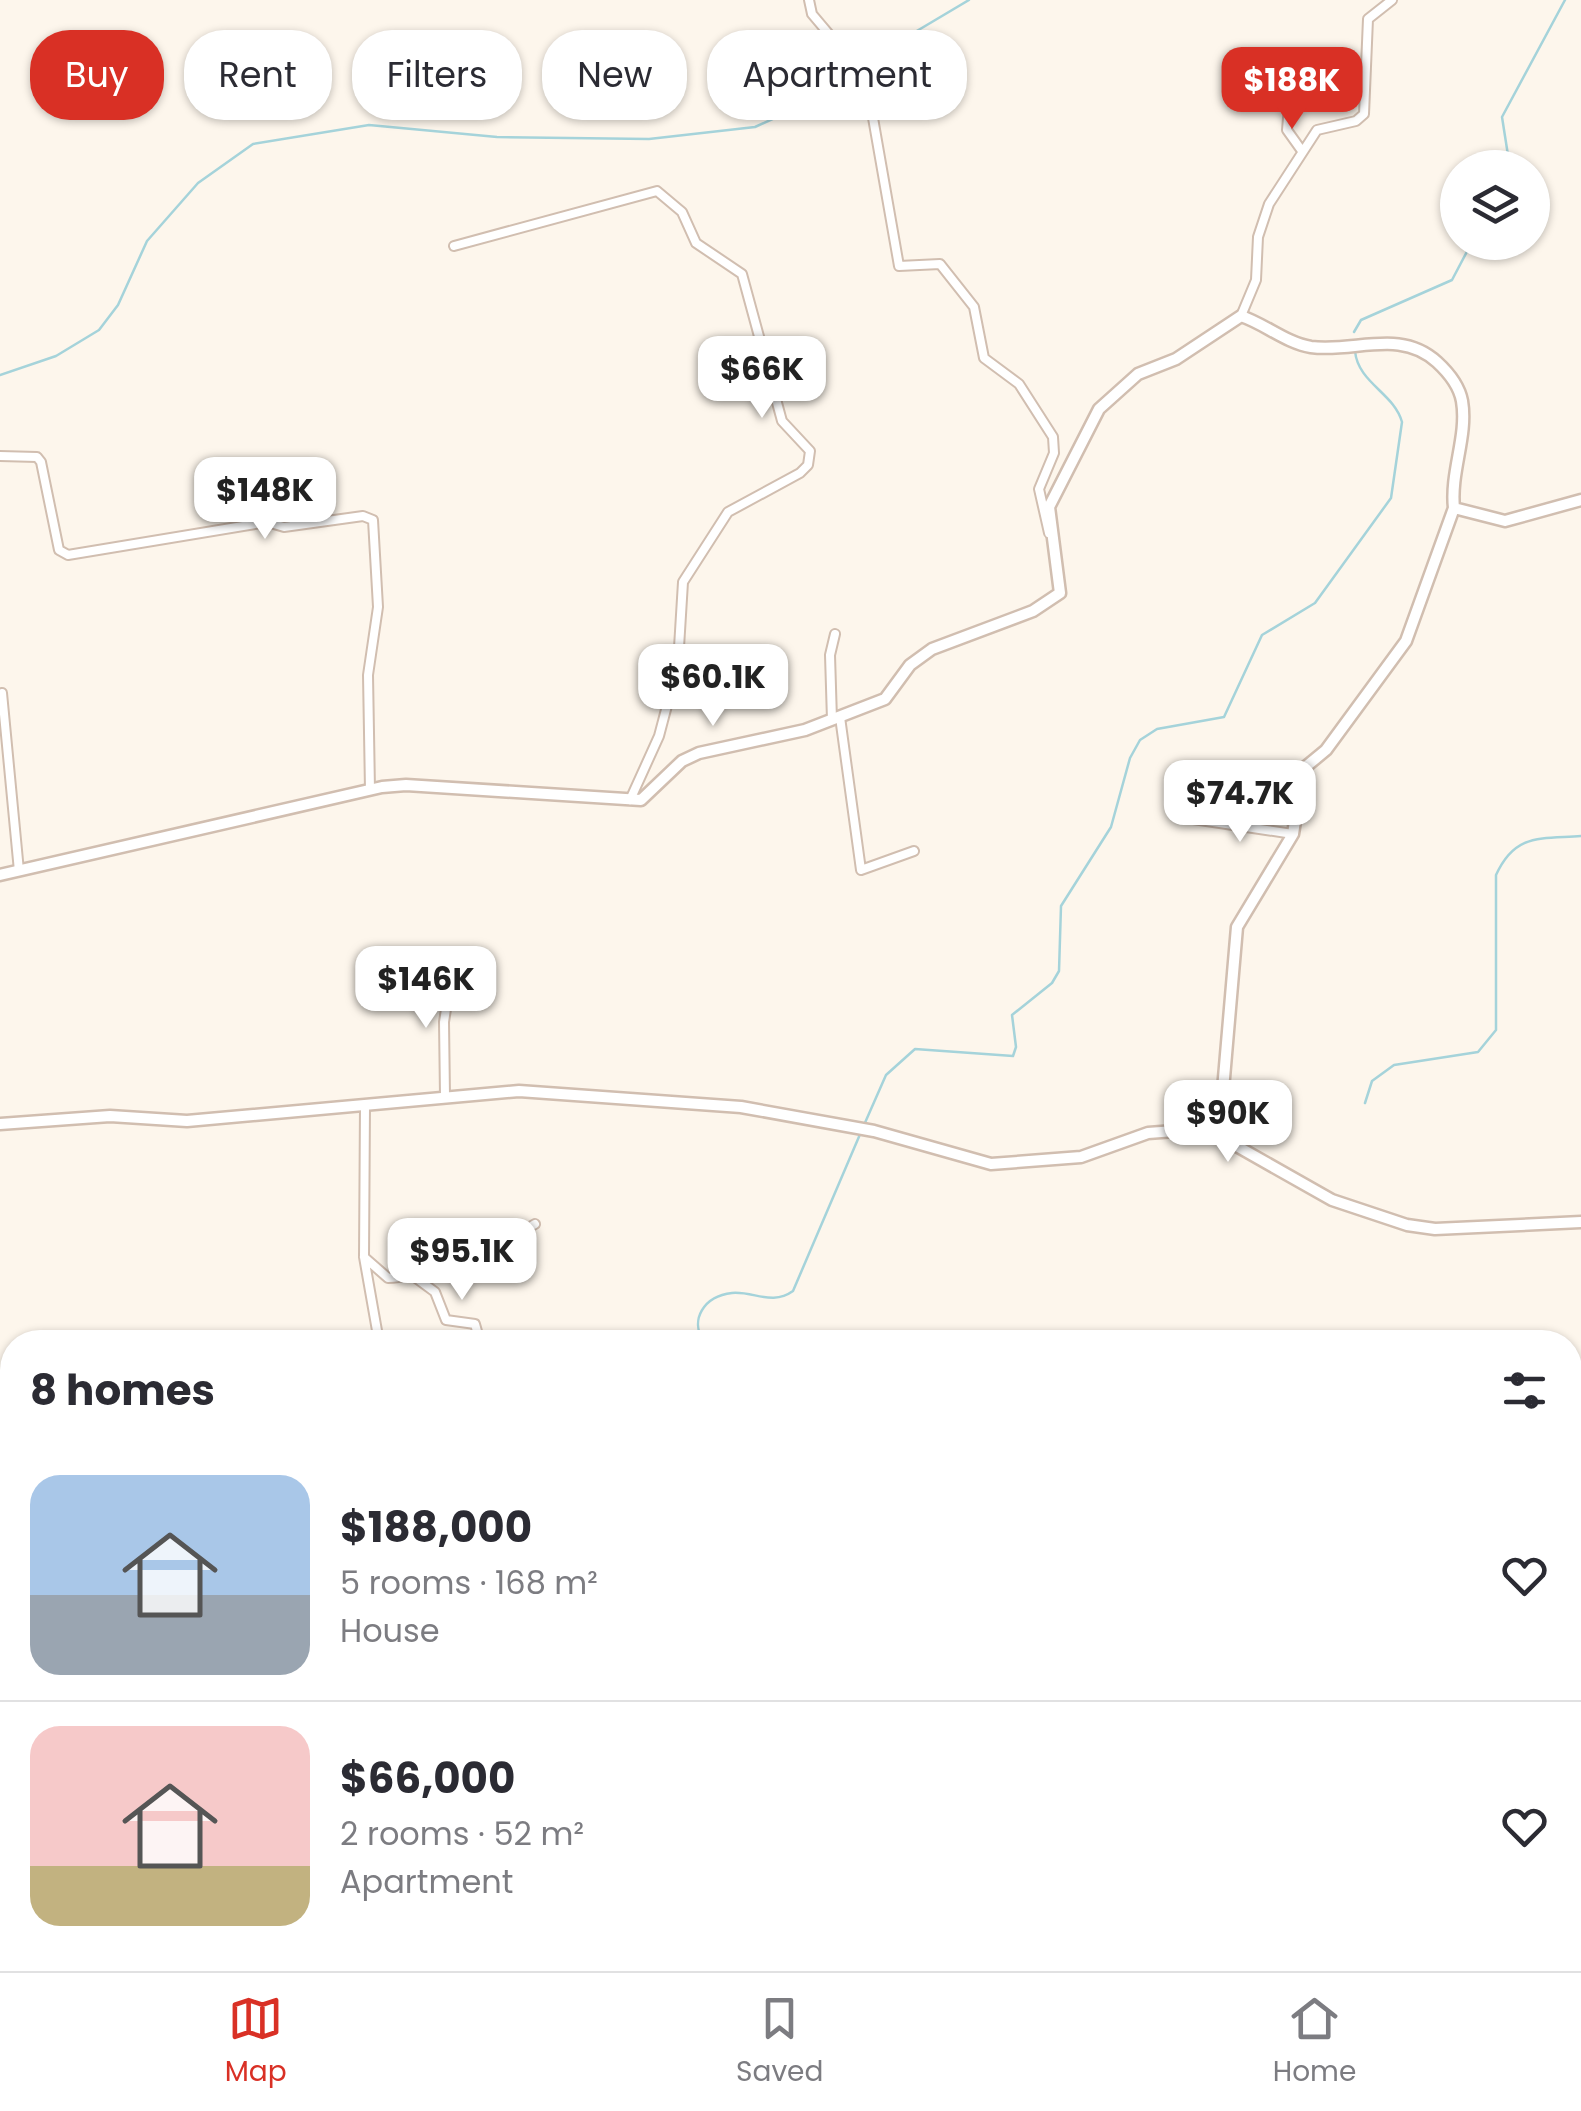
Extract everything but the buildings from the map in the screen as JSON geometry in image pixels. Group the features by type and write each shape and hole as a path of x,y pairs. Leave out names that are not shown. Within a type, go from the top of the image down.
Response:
{"street":[{"path":"0,875 156,840 193,827 406,785 642,800 682,761 699,753 836,718 885,699 910,665 932,650 1034,610 1060,594 1040,489 1054,454 1053,438 1019,384 984,358 974,307 940,264 899,266 866,78 812,14 809,0"},
{"path":"1052,542 1050,507 1054,492 1109,396 1138,374 1176,360 1241,316 1256,280 1263,219 1302,151 1317,130 1356,120 1364,114 1368,18 1392,0"},
{"path":"1293,58 1287,130 1302,151"},
{"path":"454,246 657,191 682,212 696,243 742,274 782,421 810,451 808,465 800,473 728,512 684,582 678,664 659,736 630,802"},
{"path":"1219,1136 1237,928 1293,834 1303,769 1326,750 1406,641 1454,508 1464,421 1461,395 1449,373 1429,355 1408,345 1385,342 1314,348 1241,316"},
{"path":"0,456 38,458 41,462 60,550 68,554 267,522 284,527 363,516 372,520 378,607 368,675 370,790"},
{"path":"1454,508 1505,521 1581,500"},
{"path":"835,634 830,655 836,718 861,870 914,851"},
{"path":"2,693 19,871"},
{"path":"1193,819 1293,834"},
{"path":"445,1096 444,1022 452,970"},
{"path":"0,1124 110,1116 187,1122 445,1096 547,1092 741,1107 874,1131 991,1164 1081,1157 1148,1133 1188,1130 1219,1136 1332,1200 1407,1225 1436,1229 1581,1222"},
{"path":"365,1104 364,1257 377,1330"},
{"path":"364,1257 388,1278 412,1275 454,1256 498,1246 534,1224"},
{"path":"412,1275 435,1292 446,1320 476,1324 477,1330"}],"waterway":[{"path":"0,375 56,356 99,330 118,305 147,241 198,183 253,144 369,125 497,137 649,139 755,127 845,86 873,57 969,0"},
{"path":"1507,150 1502,117 1565,0"},
{"path":"1354,332 1361,320 1452,280 1463,260"},
{"path":"864,1125 886,1075 915,1049 1013,1056 1016,1047 1012,1015 1052,983 1059,971 1061,906 1111,827 1130,758 1140,740 1157,729 1224,717 1262,635 1315,603 1391,498 1402,422 1392,403 1362,372 1355,351"},
{"path":"1365,1103 1372,1081 1394,1065 1478,1052 1496,1030 1496,875 1503,861 1520,845 1581,836"},
{"path":"699,1330 702,1310 722,1295 740,1293 770,1298 793,1291 861,1132"}]}
